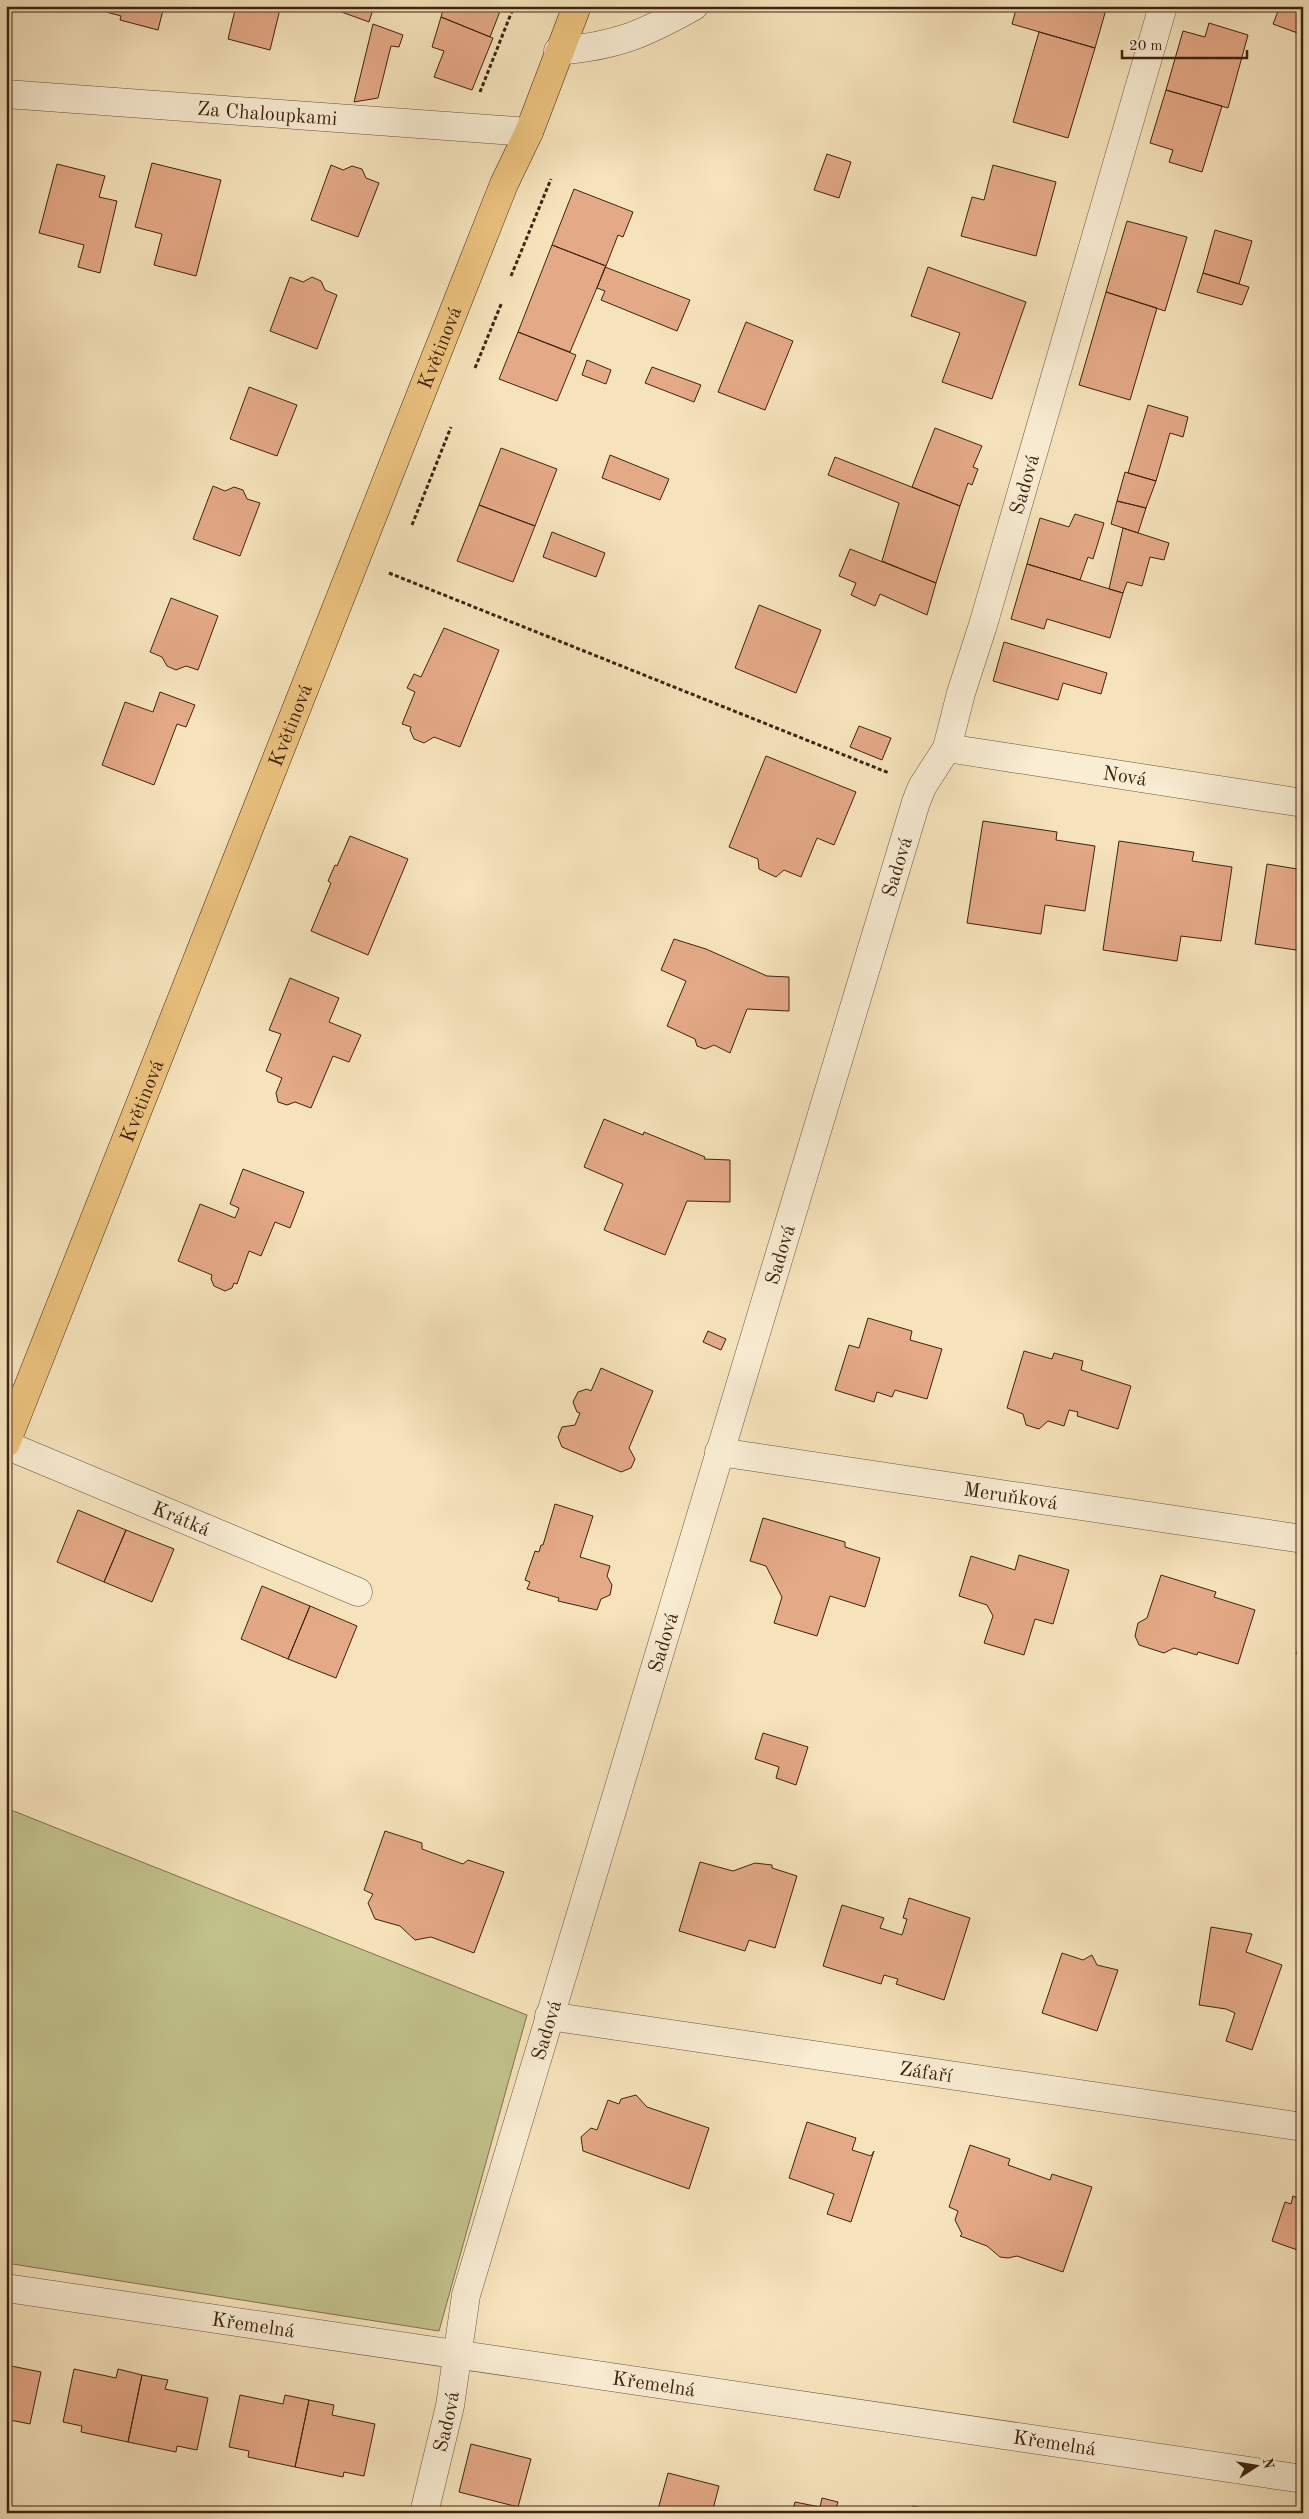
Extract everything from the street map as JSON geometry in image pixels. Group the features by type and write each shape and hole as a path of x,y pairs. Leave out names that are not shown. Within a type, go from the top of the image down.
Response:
{"main road":[{"name":"Květinová","path":"6,1444 504,184 529,132 558,51 577,6"}],"street":[{"path":"558,51 591,48 628,39 663,24 694,6"},
{"name":"Sadová","path":"424,2513 450,2406 466,2295 548,2016 922,786 947,748 961,693 1163,6"},
{"name":"Za Chaloupkami","path":"6,94 529,132"},
{"name":"Nová","path":"947,748 1303,803"},
{"name":"Krátká","path":"6,1444 358,1592"},
{"name":"Meruňková","path":"719,1452 1303,1539"},
{"name":"Záfaří","path":"548,2016 1303,2127"},
{"name":"Křemelná","path":"6,2288 1303,2479"}],"path":[{"path":"478,96 514,6"},
{"path":"511,276 551,180"},
{"path":"475,368 502,302"},
{"path":"412,525 451,427"},
{"path":"388,572 922,786"}],"green space":[{"path":"6,1808 527,2015 439,2331 6,2263"}],"building":[{"path":"101,6 164,6 158,30 120,20 121,16 99,10"},
{"path":"236,6 273,6 280,9 270,50 228,39"},
{"path":"325,6 374,6 369,22"},
{"path":"444,6 502,6 490,37 441,17"},
{"path":"1017,6 1107,6 1095,48 1012,24"},
{"path":"1280,6 1303,6 1303,35 1273,24"},
{"path":"441,17 493,38 472,90 434,77 444,51 432,47"},
{"path":"1209,23 1248,35 1228,108 1166,90 1183,31 1205,37"},
{"path":"373,24 403,35 399,47 391,46 378,98 354,102"},
{"path":"1039,32 1095,48 1068,138 1013,122"},
{"path":"1166,90 1222,106 1202,172 1169,162 1173,150 1150,143"},
{"path":"827,154 851,162 839,198 814,190"},
{"path":"152,163 221,180 196,276 154,265 162,234 135,227"},
{"path":"57,164 105,176 99,197 117,201 100,273 78,267 84,245 39,233"},
{"path":"331,165 343,170 352,166 362,169 366,178 379,183 358,237 311,220"},
{"path":"993,165 1056,182 1036,256 961,236 972,197 984,200"},
{"path":"574,189 633,212 623,237 618,235 606,266 552,245"},
{"path":"1127,221 1187,237 1165,311 1106,292"},
{"path":"1215,230 1252,241 1239,284 1203,273"},
{"path":"552,245 606,266 570,352 518,332"},
{"path":"605,267 690,300 677,331 601,300 605,291 597,288"},
{"path":"928,267 1026,302 992,399 942,382 960,333 911,316"},
{"path":"1203,273 1249,287 1242,305 1197,292"},
{"path":"290,277 303,282 312,277 321,281 325,290 337,295 317,349 270,331"},
{"path":"1106,292 1157,308 1130,400 1079,385"},
{"path":"746,322 793,341 765,410 718,392"},
{"path":"518,332 576,355 557,401 499,379"},
{"path":"587,360 611,370 606,384 582,375"},
{"path":"652,367 701,385 694,402 645,383"},
{"path":"249,387 297,405 277,456 230,439"},
{"path":"1148,405 1188,417 1183,437 1170,433 1156,481 1128,473"},
{"path":"935,428 982,446 973,467 978,469 972,485 968,483 960,506 912,487"},
{"path":"501,448 557,469 535,526 479,505"},
{"path":"610,455 669,479 660,500 602,478"},
{"path":"835,457 960,506 936,583 882,561 899,503 828,475"},
{"path":"1125,472 1156,481 1146,508 1117,501"},
{"path":"213,486 225,491 234,487 243,490 247,499 260,503 240,556 193,539"},
{"path":"1117,501 1146,508 1138,533 1111,524"},
{"path":"479,505 535,526 513,582 457,561"},
{"path":"1075,514 1104,523 1093,559 1088,557 1080,580 1027,564 1040,518 1069,527"},
{"path":"1123,528 1169,543 1164,560 1150,557 1142,586 1127,582 1123,593 1109,589"},
{"path":"552,532 605,553 596,577 543,557"},
{"path":"850,549 936,583 927,615 880,594 875,606 851,595 856,583 839,576"},
{"path":"1027,564 1123,593 1110,638 1047,619 1044,629 1011,619"},
{"path":"171,598 218,616 198,670 186,666 176,670 167,666 162,657 150,652"},
{"path":"759,605 821,630 796,693 735,668"},
{"path":"444,628 499,650 460,747 434,737 424,743 414,739 410,730 411,727 402,724 415,692 407,688 414,674 421,677"},
{"path":"1004,642 1107,673 1101,694 1063,683 1058,700 993,681"},
{"path":"160,692 195,705 186,727 177,724 154,785 102,765 125,702 153,712"},
{"path":"859,726 891,738 882,760 850,747"},
{"path":"766,756 856,792 834,845 817,838 801,877 784,870 776,877 759,869 758,859 729,847"},
{"path":"983,821 1057,832 1056,840 1095,846 1085,911 1045,905 1041,934 967,923"},
{"path":"350,836 408,859 368,955 311,931 331,883 328,881"},
{"path":"1119,841 1194,852 1192,861 1232,867 1221,941 1181,936 1177,961 1103,950"},
{"path":"1267,864 1303,870 1303,951 1255,944"},
{"path":"674,939 706,949 767,976 789,977 789,1011 747,1009 730,1053 714,1045 705,1049 697,1046 695,1039 667,1026 686,981 661,970"},
{"path":"290,978 339,998 329,1022 361,1035 349,1062 333,1056 311,1108 295,1102 287,1105 278,1102 276,1093 282,1078 266,1071 281,1034 269,1030"},
{"path":"604,1119 643,1135 644,1132 705,1157 704,1159 730,1160 730,1202 687,1201 665,1255 604,1230 623,1184 584,1167"},
{"path":"243,1169 304,1192 290,1228 275,1222 261,1256 249,1251 237,1284 234,1283 232,1288 225,1291 214,1286 211,1279 212,1275 178,1261 200,1204 235,1218 239,1208 230,1204"},
{"path":"868,1318 912,1331 910,1340 942,1349 927,1399 895,1390 892,1397 877,1392 874,1402 835,1390 849,1345 859,1348"},
{"path":"708,1331 726,1339 721,1350 703,1342"},
{"path":"1024,1351 1052,1359 1054,1353 1083,1361 1081,1370 1131,1386 1118,1429 1077,1416 1078,1412 1069,1410 1064,1426 1048,1421 1039,1429 1026,1425 1023,1414 1007,1408"},
{"path":"601,1368 653,1391 629,1448 635,1459 631,1468 621,1472 562,1447 558,1437 562,1427 575,1425 580,1413 577,1412 573,1402 578,1392 587,1389 591,1391"},
{"path":"555,1504 593,1516 580,1557 610,1566 607,1576 612,1585 610,1595 601,1599 597,1610 558,1601 559,1598 527,1589 530,1582 525,1580 535,1551 539,1552 541,1545 543,1545"},
{"path":"78,1510 126,1530 104,1582 57,1562"},
{"path":"763,1518 845,1542 845,1547 880,1558 865,1607 830,1596 817,1636 774,1623 782,1597 766,1566 750,1561"},
{"path":"126,1530 174,1549 152,1602 104,1582"},
{"path":"1019,1555 1069,1570 1053,1624 1035,1619 1024,1655 984,1643 993,1616 987,1605 959,1596 971,1556 1015,1570"},
{"path":"1161,1575 1216,1592 1214,1597 1255,1610 1238,1664 1198,1652 1197,1655 1174,1648 1164,1653 1139,1645 1135,1636 1138,1623 1147,1618"},
{"path":"262,1586 310,1606 288,1659 241,1639"},
{"path":"310,1606 357,1626 336,1678 288,1659"},
{"path":"1303,1634 1303,1656 1296,1654"},
{"path":"763,1733 808,1747 796,1785 776,1778 779,1767 755,1759"},
{"path":"385,1831 422,1843 422,1849 463,1864 468,1860 504,1872 474,1953 431,1937 415,1940 400,1926 375,1919 368,1903 373,1894 364,1890"},
{"path":"700,1862 733,1871 755,1863 772,1865 772,1868 797,1876 775,1948 749,1940 745,1951 679,1931"},
{"path":"909,1898 970,1918 944,2000 896,1984 898,1979 884,1975 881,1984 823,1966 842,1905 884,1918 880,1928 902,1935 907,1919 903,1918"},
{"path":"1211,1927 1252,1934 1246,1952 1282,1965 1252,2050 1226,2041 1235,2013 1226,2009 1199,2005"},
{"path":"1062,1953 1083,1960 1092,1955 1097,1965 1118,1970 1097,2031 1042,2013"},
{"path":"636,2095 647,2107 709,2128 689,2189 583,2151 581,2137 591,2128 597,2130 608,2100 619,2104 621,2099"},
{"path":"807,2122 856,2138 852,2150 871,2156 874,2151 851,2222 827,2214 834,2194 789,2178"},
{"path":"970,2145 1010,2159 1008,2165 1050,2180 1052,2174 1092,2187 1063,2272 1017,2256 1000,2257 987,2246 960,2236 962,2234 955,2220 958,2211 949,2207"},
{"path":"1293,2196 1303,2200 1303,2252 1272,2241 1285,2202 1291,2204"},
{"path":"6,2365 41,2372 30,2424 10,2420 9,2426 6,2425"},
{"path":"74,2369 116,2378 118,2369 142,2375 128,2442 81,2432 82,2426 63,2422"},
{"path":"142,2375 168,2380 165,2389 208,2398 197,2450 177,2446 176,2452 128,2442"},
{"path":"240,2395 283,2404 285,2395 309,2400 295,2467 248,2457 249,2451 229,2447"},
{"path":"309,2400 334,2405 332,2415 375,2424 364,2476 344,2472 343,2477 295,2467"},
{"path":"471,2444 531,2459 518,2507 459,2492"},
{"path":"668,2473 719,2486 712,2513 657,2513"},
{"path":"822,2498 838,2502 835,2511 841,2513 792,2513 795,2502 820,2507"},
{"path":"913,2506 943,2513 911,2513"}]}
